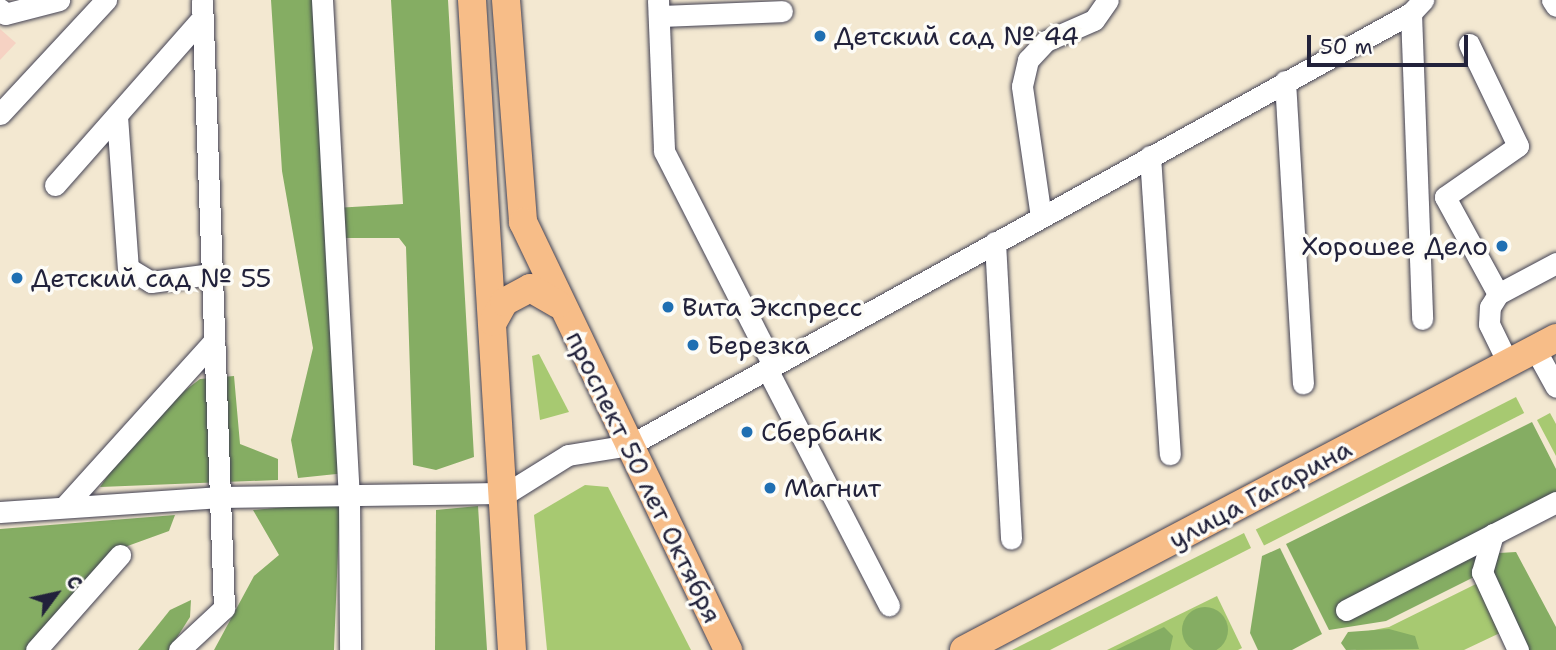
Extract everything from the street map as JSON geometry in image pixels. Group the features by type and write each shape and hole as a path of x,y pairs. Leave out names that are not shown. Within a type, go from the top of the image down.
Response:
{"main road":[{"path":"472,0 507,493 512,650"},
{"name":"проспект 50 лет Октября","path":"506,0 523,222 558,304 630,445 728,650"},
{"name":"проспект 50 лет Октября","path":"493,322 504,302 530,288 558,304"},
{"name":"улица Гагарина","path":"964,650 1545,344"}],"street":[{"path":"0,9 5,14 59,0"},
{"path":"0,114 106,0"},
{"path":"322,0 349,495 350,650"},
{"path":"1041,216 1022,86 1028,60 1046,41 1094,20 1108,0"},
{"path":"1552,0 1556,6"},
{"path":"0,512 220,497 507,493 568,455 630,445 1417,6 1422,319"},
{"path":"782,11 659,8 664,152 889,604"},
{"path":"55,185 117,116 202,9"},
{"path":"179,650 224,608 202,9"},
{"path":"1469,44 1518,146 1445,197 1498,294"},
{"path":"1284,81 1303,383"},
{"path":"117,116 128,268 151,282 211,274"},
{"path":"1150,156 1170,454"},
{"path":"995,242 1011,540"},
{"path":"1508,363 1489,324 1498,294 1556,263"},
{"path":"64,507 214,341"},
{"path":"1545,344 1556,387"},
{"path":"1346,610 1556,502"},
{"path":"1493,534 1482,572 1518,650"},
{"path":"36,650 120,555"}],"shaded area":[{"path":"0,29 16,43 0,60"}],"green space":[{"path":"271,0 319,0 335,208 403,204 391,0 448,0 474,457 436,470 413,465 406,247 399,238 337,238 346,473 298,478 291,440 313,348 282,171"},
{"path":"539,354 569,412 540,420 532,356"},
{"path":"234,376 240,444 278,459 278,480 100,487 144,422 200,379"},
{"path":"1516,397 1524,413 1264,546 1256,530"},
{"path":"1550,413 1556,424 1556,456 1537,420"},
{"path":"1532,422 1556,469 1556,497 1487,533 1476,576 1386,621 1329,630 1286,544"},
{"path":"585,485 608,487 691,650 547,650 534,515"},
{"path":"340,502 334,650 214,650 254,576 279,555 253,510"},
{"path":"478,506 487,650 435,650 436,510"},
{"path":"175,515 169,531 111,552 28,650 0,650 0,529"},
{"path":"1244,533 1251,548 1050,650 1012,650"},
{"path":"1280,548 1322,634 1292,650 1258,650 1250,633 1262,556"},
{"path":"1516,552 1556,627 1556,650 1523,650 1488,573 1499,553"},
{"path":"1480,582 1502,632 1464,650 1356,650 1348,635 1389,627"},
{"path":"1217,596 1242,648 1238,650 1107,650"},
{"path":"191,600 190,617 169,650 138,650 170,610"},
{"path":"1205,607 1221,614 1228,630 1221,646 1205,653 1189,646 1182,630 1189,614"},
{"path":"1164,627 1173,636 1170,650 1116,650"},
{"path":"1389,629 1415,636 1419,649 1346,650 1341,643 1348,632"}],"place":[{"name":"Детский сад № 44","path":"820,36"},
{"name":"Хорошее Дело","path":"1502,246"},
{"name":"Детский сад № 55","path":"17,278"},
{"name":"Вита Экспресс","path":"668,307"},
{"name":"Березка","path":"693,345"},
{"name":"Сбербанк","path":"747,432"},
{"name":"Магнит","path":"770,488"}]}
